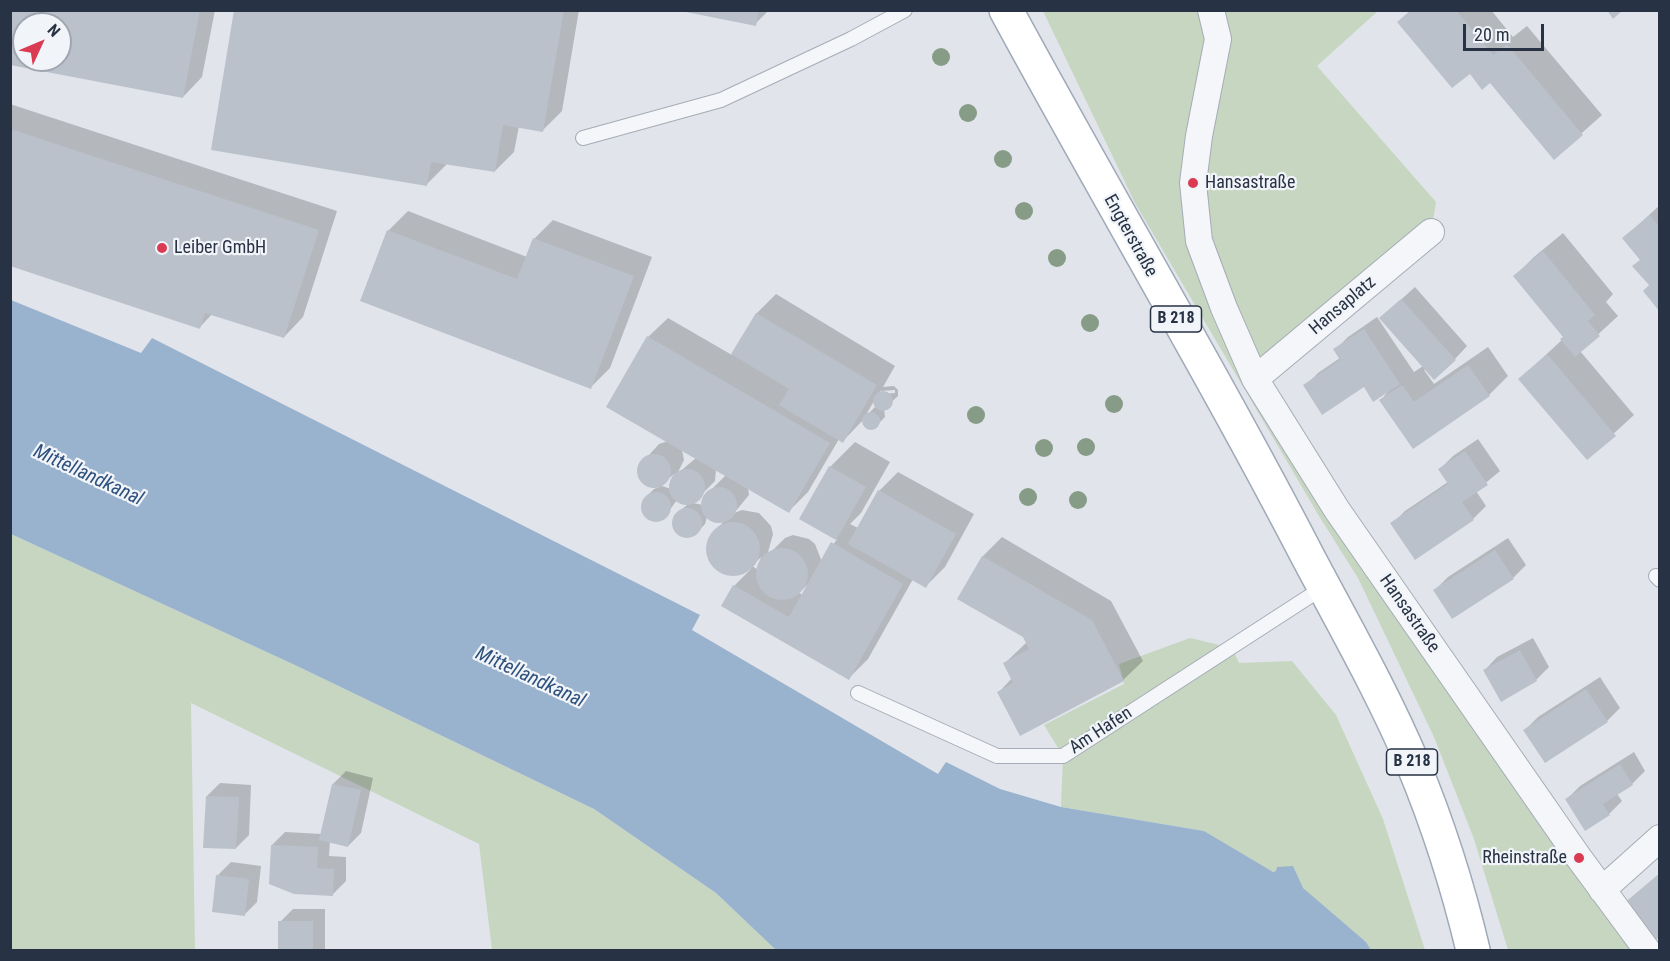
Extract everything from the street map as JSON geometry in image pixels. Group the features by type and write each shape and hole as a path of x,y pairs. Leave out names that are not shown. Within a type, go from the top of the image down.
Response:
{"main road":[{"name":"Engterstraße","path":"1005,10 1274,492 1324,587"},
{"name":"B 218","path":"1324,587 1351,636 1413,764 1455,881 1473,951"}],"street":[{"name":"Hansastraße","path":"1211,10 1218,39 1199,136 1193,183 1198,241 1255,379 1343,520 1647,951"},
{"name":"Hansaplatz","path":"1255,379 1431,232"},
{"path":"1602,890 1659,838"}],"lane":[{"path":"583,138 721,100 851,39 905,10"},
{"name":"Am Hafen","path":"858,693 997,756 1063,756 1324,587"}],"green space":[{"path":"1043,11 1378,11 1317,66 1436,202 1431,232 1255,380 1643,950 1508,950 1474,839 1434,737 1358,578 1319,516 1135,203"},
{"path":"11,534 297,666 594,809 716,893 776,950 492,950 479,844 191,703 195,950 11,950"},
{"path":"1190,638 1232,648 1239,663 1292,661 1336,715 1383,819 1425,950 1371,950 1366,942 1300,885 1276,871 1264,868 1204,831 1061,807 1063,756 1044,725 1124,684 1119,664"}],"water":[{"name":"Mittellandkanal","path":"11,300 141,353 152,338 700,615 692,630 938,774 946,762 1000,789 1061,807 1204,831 1273,872 1277,867 1293,866 1303,888 1366,942 1371,950 776,950 716,893 594,809 297,666 11,534"}],"building":[{"path":"10,10 200,10 183,98 47,72 72,72 72,12 12,12 12,65 10,65"},
{"path":"234,10 564,10 543,132 503,125 495,172 431,162 427,186 211,150"},
{"path":"676,10 759,10 756,26"},
{"path":"1411,10 1456,10 1493,55 1507,44 1583,135 1554,160 1490,83 1482,90 1470,74 1452,88 1397,22"},
{"path":"1607,10 1623,10 1613,19"},
{"name":"Leiber GmbH","path":"10,129 319,230 284,338 205,313 200,329 10,266"},
{"path":"1650,215 1660,227 1660,312 1643,291 1649,285 1632,266 1640,260 1622,238"},
{"path":"387,230 517,279 533,238 634,276 591,389 360,301"},
{"path":"1543,251 1595,315 1588,321 1600,336 1575,357 1560,339 1563,337 1513,276"},
{"path":"1401,299 1456,360 1434,380 1379,318"},
{"path":"756,313 877,385 843,443 779,405 789,389 731,354"},
{"path":"1364,329 1400,384 1373,402 1364,387 1322,415 1303,385 1340,360 1333,349"},
{"path":"647,336 830,443 789,513 606,407"},
{"path":"1547,354 1616,436 1587,460 1518,379"},
{"path":"1468,365 1490,396 1413,449 1379,400 1402,385 1414,402"},
{"path":"883,391 890,394 893,401 890,408 883,411 876,408 873,401 876,394"},
{"path":"867,412 875,412 880,417 878,428 867,430 862,425 862,417"},
{"path":"1465,451 1488,485 1462,502 1474,520 1415,560 1390,523 1448,484 1438,469"},
{"path":"654,454 666,459 671,471 666,483 654,488 642,483 637,471 642,459"},
{"path":"829,466 866,487 836,540 799,519"},
{"path":"687,469 700,474 705,487 700,500 687,505 674,500 669,487 674,474"},
{"path":"719,487 732,492 737,505 732,518 719,523 706,518 701,505 706,492"},
{"path":"878,490 956,534 926,588 848,544"},
{"path":"656,492 667,496 671,507 667,518 656,522 645,518 641,507 645,496"},
{"path":"687,508 698,512 702,523 698,534 687,538 676,534 672,523 676,512"},
{"path":"728,522 738,522 748,526 756,534 760,549 756,564 748,572 738,576 728,576 718,572 710,564 706,554 706,544 710,534 718,526"},
{"path":"831,542 903,584 849,680 721,606 733,585 789,617"},
{"path":"777,548 787,548 801,555 808,574 801,593 787,600 777,600 767,596 760,589 756,579 756,569 760,559 767,552"},
{"path":"1495,550 1514,579 1452,619 1433,590"},
{"path":"982,556 1092,620 1124,681 1020,736 997,692 1013,683 1003,663 1029,649 1023,637 957,599"},
{"path":"1520,650 1537,681 1501,702 1483,670"},
{"path":"1586,689 1608,722 1545,763 1523,730"},
{"path":"1620,764 1633,785 1603,804 1610,815 1585,831 1565,799"},
{"path":"332,784 361,790 348,847 319,840"},
{"path":"206,796 239,797 236,849 203,848"},
{"path":"271,845 318,847 317,868 334,869 333,896 294,894 269,884"},
{"path":"1660,873 1660,936 1655,941 1623,904"},
{"path":"216,875 249,879 245,916 212,912"},
{"path":"278,921 313,921 313,950 278,950"}],"place":[{"name":"Hansastraße","path":"1193,183"},
{"name":"Leiber GmbH","path":"162,248"},
{"name":"Rheinstraße","path":"1579,858"}]}
